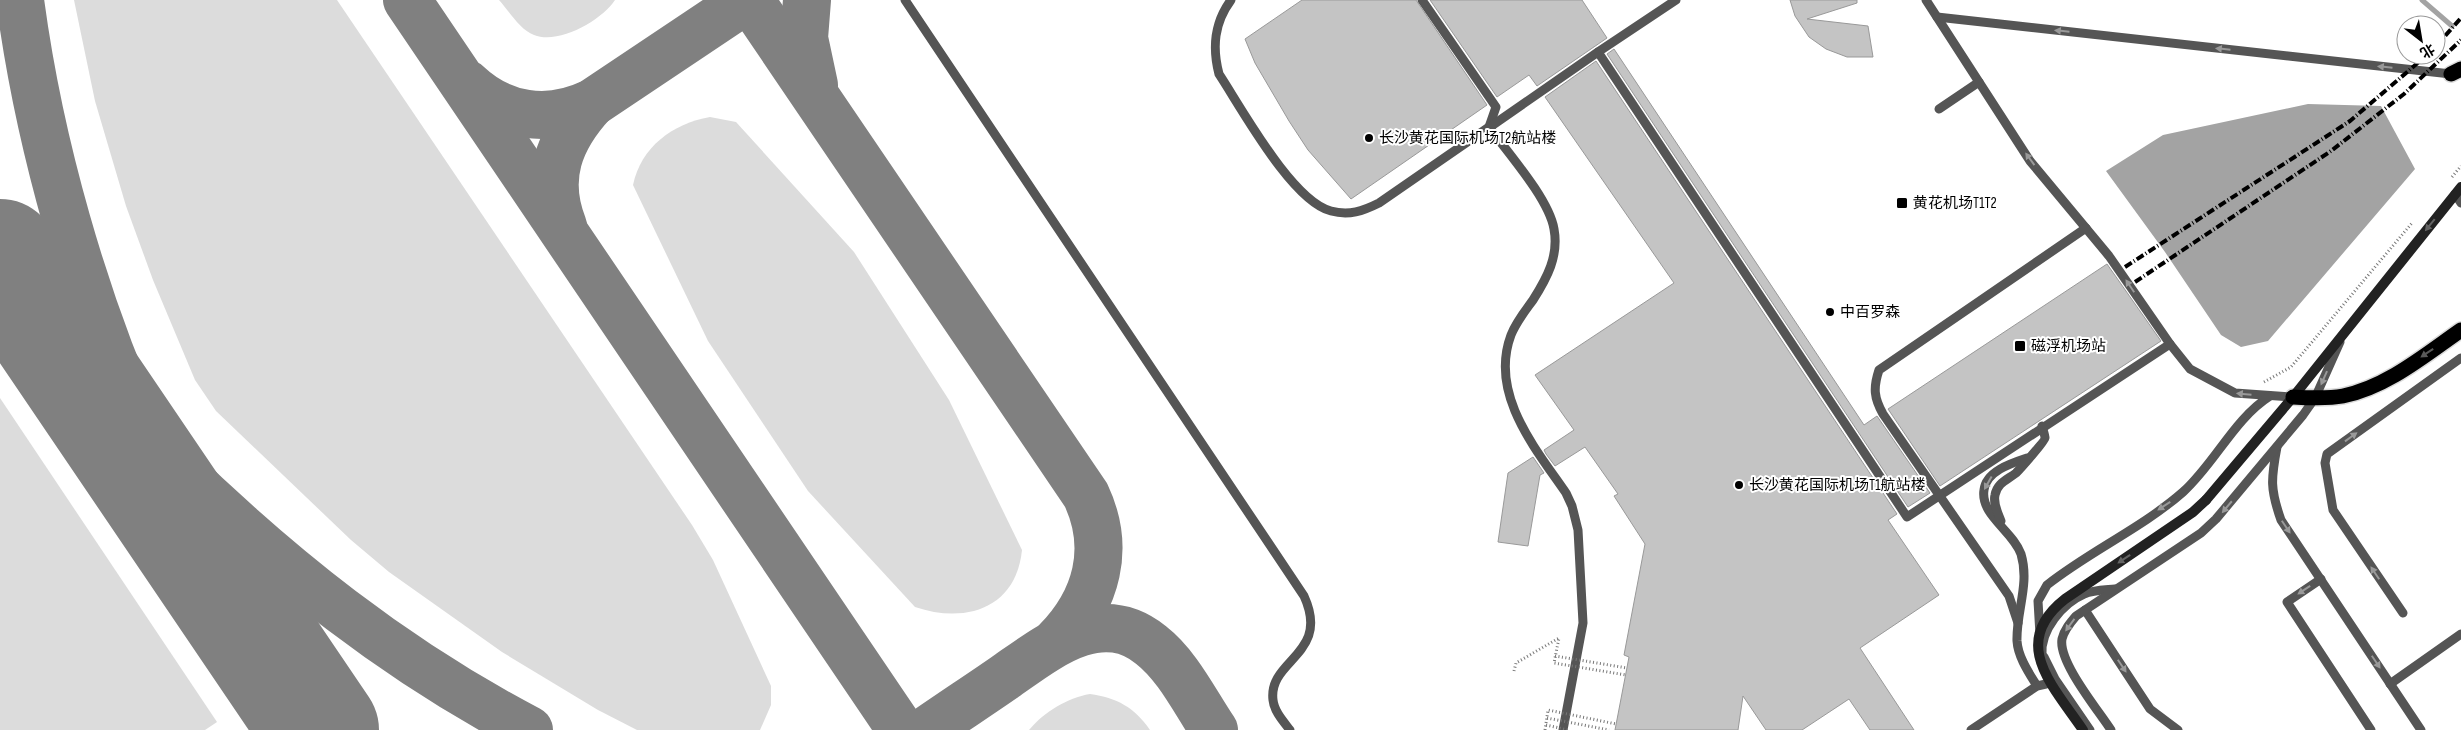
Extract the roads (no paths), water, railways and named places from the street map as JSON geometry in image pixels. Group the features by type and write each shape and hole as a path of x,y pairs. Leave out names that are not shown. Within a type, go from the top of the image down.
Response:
{"highway":[{"path":"2293,397 2342,396 2369,388 2394,375 2461,330"}],"street":[{"path":"2083,730 2039,660 2038,642 2044,623 2053,608 2193,512 2206,500 2459,195"}],"lane":[{"path":"905,0 1304,596 1312,615 1309,634 1297,657 1278,676 1273,692 1276,709 1290,730"},
{"path":"1231,0 1218,24 1215,39 1215,57 1219,74 1290,180 1315,204 1331,211 1349,213 1364,210 1379,203 1676,0"},
{"path":"1422,0 1496,107 1489,127"},
{"path":"1926,0 2030,161 2109,256 2170,344 2190,369 2235,393 2293,397"},
{"path":"1937,17 2456,72"},
{"path":"1598,52 1907,517 2042,426 2170,344"},
{"path":"1939,109 1979,82"},
{"path":"1489,127 1541,200 1554,228 1556,244 1549,272 1510,336 1506,363 1508,391 1517,418 1566,494 1572,506 1578,530 1582,634 1563,730"},
{"path":"2018,623 2009,596 1883,414 1875,399 1874,384 1879,370 2086,228"},
{"path":"2111,730 2069,666 2063,652 2062,640 2066,628 2085,610 2201,533 2216,519 2277,447 2315,398 2344,333"},
{"path":"2403,613 2332,510 2325,463 2327,454 2461,358"},
{"path":"2042,685 2042,650 2038,601 2047,585 2172,501 2196,478 2256,405 2270,396"},
{"path":"2042,426 2045,438 2041,447 2028,458 2010,463 1986,482 1984,491 1985,502 1989,511 2002,525 2021,554 2024,573 2017,643 2022,658 2077,730"},
{"path":"2277,447 2272,472 2272,496 2281,520 2421,730"},
{"path":"2321,579 2287,602 2371,730"},
{"path":"2090,730 2055,679 2042,650 2047,633 2055,617 2070,602 2085,593 2118,589"},
{"path":"2085,610 2150,709 2178,730"},
{"path":"2390,684 2461,634"},
{"path":"1972,730 2042,685"}],"waterway":[{"path":"2422,0 2452,26"}],"railway":[{"path":"2446,35 2461,18"},
{"path":"2135,282 2331,151 2404,94 2461,40"},
{"path":"2125,267 2350,121 2415,65"}],"place":[{"name":"长沙黄花国际机场T2航站楼","path":"1369,138"},
{"name":"黄花机场T1T2","path":"1902,203"},
{"name":"中百罗森","path":"1830,312"},
{"name":"磁浮机场站","path":"2020,346"},
{"name":"长沙黄花国际机场T1航站楼","path":"1739,485"}]}
